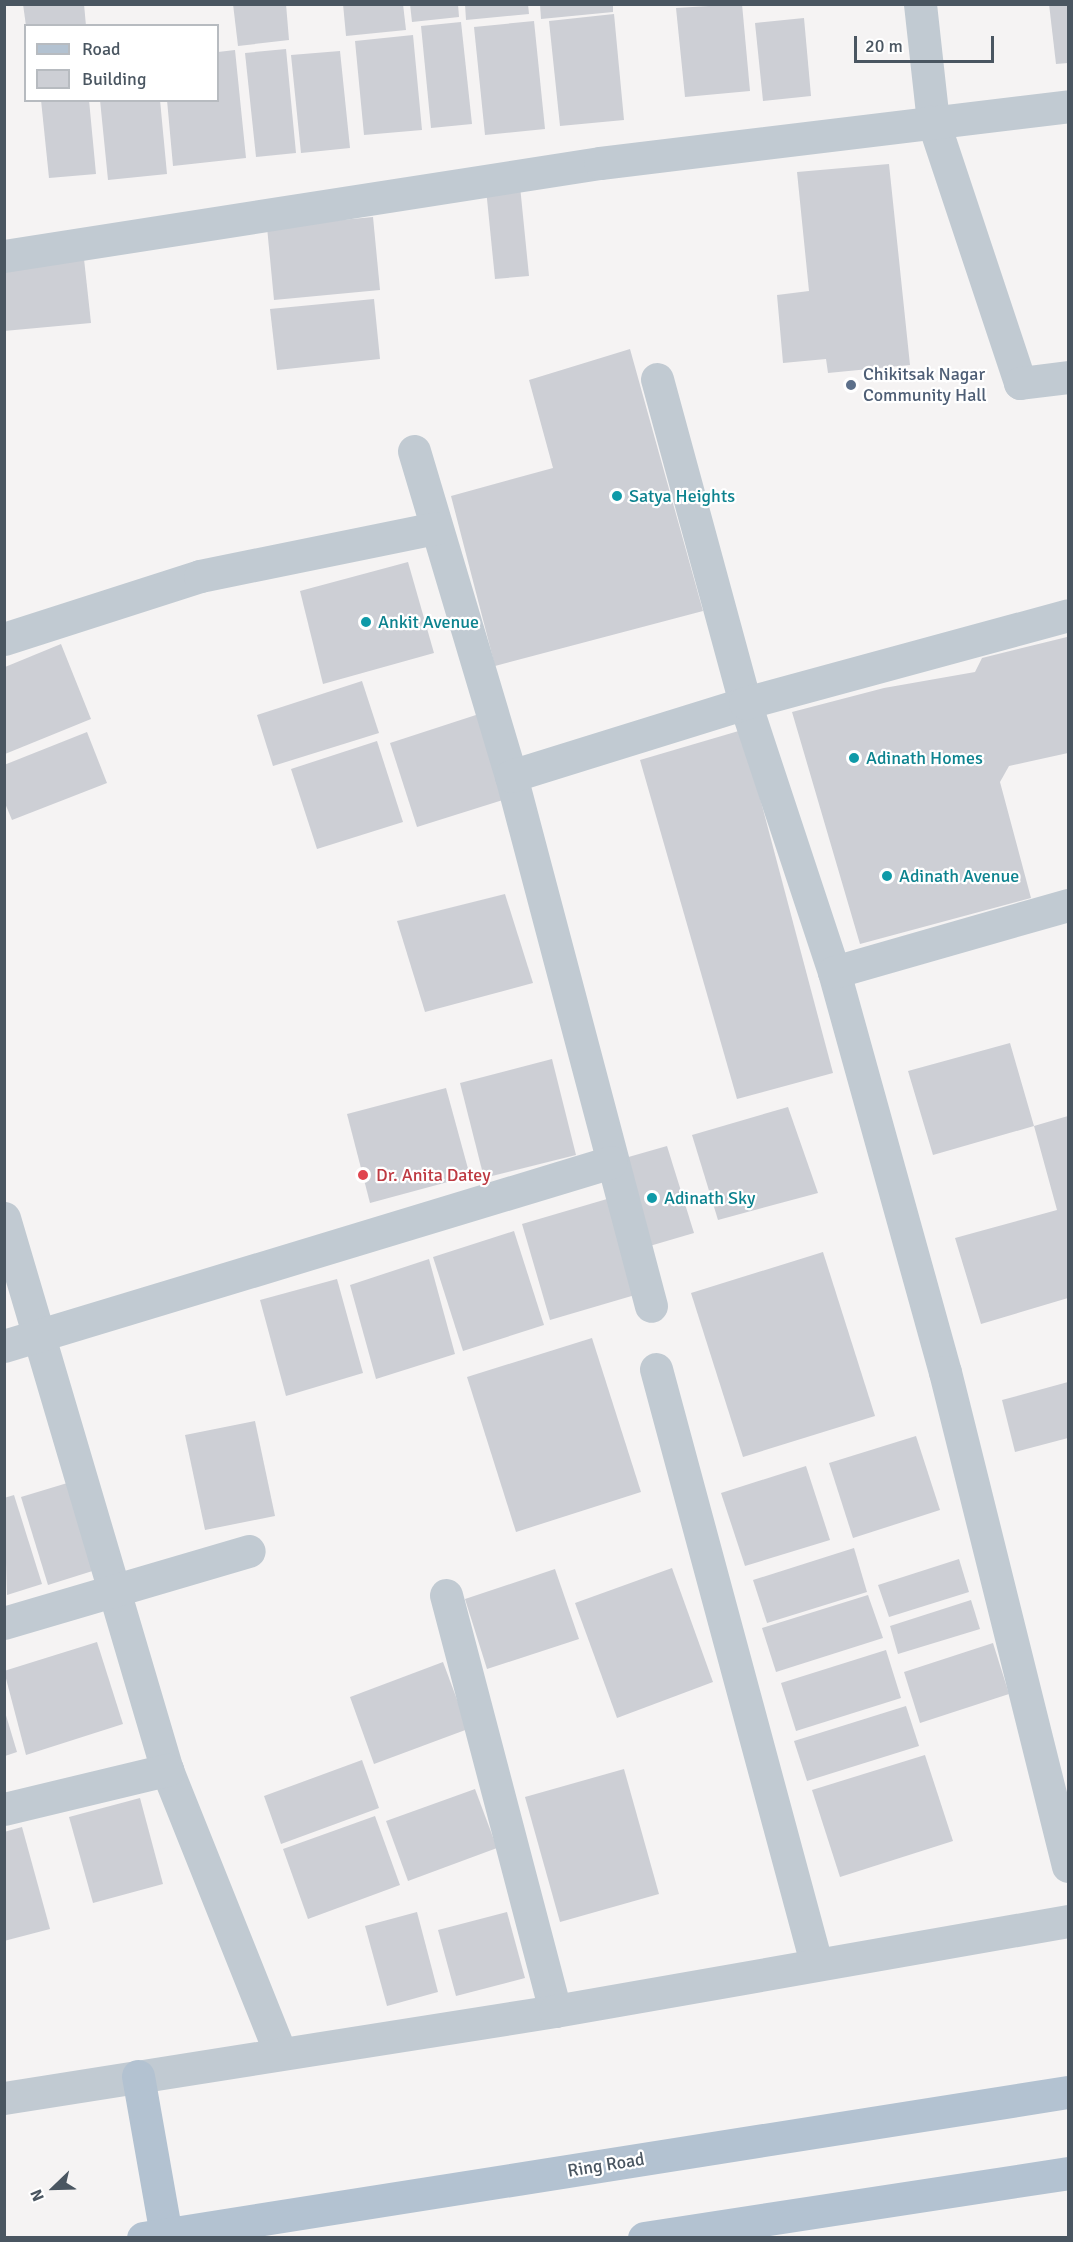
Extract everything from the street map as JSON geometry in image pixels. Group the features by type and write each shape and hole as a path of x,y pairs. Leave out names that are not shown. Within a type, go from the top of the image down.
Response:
{"main road":[{"path":"138,2076 154,2236"},
{"name":"Ring Road","path":"154,2236 1068,2092"},
{"path":"644,2238 1068,2173"}],"street":[{"path":"920,4 933,121 1020,382 1068,377"},
{"path":"4,256 600,163 1068,106"},
{"path":"657,379 746,703 834,972 945,1372 1068,1866"},
{"path":"414,451 512,776 611,1162 651,1306"},
{"path":"4,639 200,576 436,528"},
{"path":"512,776 746,703 1068,615"},
{"path":"834,972 1068,905"},
{"path":"4,1346 611,1162"},
{"path":"4,1218 167,1770 280,2052"},
{"path":"656,1369 816,1963"},
{"path":"4,1623 114,1594 249,1551"},
{"path":"446,1595 555,2011"},
{"path":"4,1809 167,1770"},
{"path":"4,2098 280,2052 555,2011 816,1963 1068,1921"}],"building":[{"path":"23,4 84,4 86,24 26,24"},
{"path":"233,4 286,4 289,40 238,46"},
{"path":"343,4 403,4 406,30 346,36"},
{"path":"410,4 458,4 459,17 412,22"},
{"path":"465,4 528,4 529,14 466,20"},
{"path":"540,4 613,4 613,12 541,19"},
{"path":"742,4 750,91 685,97 676,8"},
{"path":"1049,4 1068,4 1068,63 1056,64"},
{"path":"614,14 624,120 560,126 549,21"},
{"path":"804,18 811,96 763,101 755,23"},
{"path":"534,21 545,129 485,135 474,27"},
{"path":"461,22 472,124 431,128 421,26"},
{"path":"413,35 422,130 364,135 355,41"},
{"path":"286,49 296,153 256,157 245,53"},
{"path":"235,50 246,158 173,166 167,102 219,102 219,52"},
{"path":"340,51 350,148 301,153 291,55"},
{"path":"41,102 89,102 96,174 49,178"},
{"path":"100,102 160,102 167,174 108,180"},
{"path":"889,164 910,365 828,373 826,359 783,363 777,295 809,291 797,172"},
{"path":"520,186 529,276 495,279 486,189"},
{"path":"373,217 380,290 274,300 267,227"},
{"path":"84,259 91,323 4,331 4,266"},
{"path":"374,299 380,359 277,370 270,309"},
{"path":"630,349 703,611 495,666 451,496 553,468 529,380"},
{"name":"Ankit Avenue","path":"408,562 434,653 323,684 300,591"},
{"path":"1067,637 1068,753 1009,766 1000,782 1031,898 860,944 792,712 884,688 975,672 982,658"},
{"path":"61,644 91,719 5,754 5,667"},
{"path":"362,681 379,733 273,766 257,715"},
{"path":"479,714 506,799 417,827 390,743"},
{"path":"742,730 833,1073 737,1099 640,760"},
{"path":"87,732 107,783 12,820 4,801 4,765"},
{"path":"377,741 403,822 317,849 291,769"},
{"path":"505,894 533,983 425,1012 397,921"},
{"path":"1010,1043 1034,1126 933,1155 908,1071"},
{"path":"552,1059 576,1155 484,1178 460,1083"},
{"path":"446,1088 470,1176 370,1203 347,1114"},
{"path":"788,1107 818,1193 718,1220 692,1135"},
{"path":"1068,1116 1068,1298 981,1324 955,1238 1057,1210 1034,1126"},
{"name":"Adinath Sky","path":"667,1146 694,1233 636,1250 611,1162"},
{"path":"607,1199 635,1295 550,1320 522,1224"},
{"path":"514,1231 544,1325 463,1351 433,1257"},
{"path":"823,1252 875,1416 743,1457 691,1293"},
{"path":"429,1259 455,1354 376,1379 350,1285"},
{"path":"337,1279 363,1373 286,1396 260,1300"},
{"path":"592,1338 641,1492 516,1532 467,1377"},
{"path":"1068,1382 1068,1438 1015,1452 1002,1400"},
{"path":"255,1421 275,1516 205,1530 185,1435"},
{"path":"916,1436 940,1510 853,1538 829,1463"},
{"path":"806,1466 830,1540 745,1566 721,1493"},
{"path":"74,1481 102,1568 48,1585 21,1497"},
{"path":"14,1495 42,1584 7,1595 4,1498"},
{"path":"854,1548 867,1592 767,1623 753,1580"},
{"path":"959,1559 969,1592 889,1617 878,1585"},
{"path":"672,1568 713,1682 617,1718 575,1603"},
{"path":"555,1569 579,1639 487,1669 465,1599"},
{"path":"868,1595 883,1638 776,1672 762,1628"},
{"path":"971,1600 980,1629 898,1654 890,1626"},
{"path":"97,1642 123,1724 26,1755 4,1671"},
{"path":"993,1643 1009,1694 920,1723 904,1672"},
{"path":"886,1650 901,1698 796,1731 781,1683"},
{"path":"443,1662 468,1729 374,1764 350,1697"},
{"path":"906,1706 919,1746 807,1781 794,1741"},
{"path":"5,1712 17,1752 5,1756"},
{"path":"925,1755 953,1841 840,1877 812,1790"},
{"path":"362,1760 379,1808 281,1844 264,1796"},
{"path":"624,1769 659,1894 560,1922 525,1797"},
{"path":"475,1789 497,1848 408,1881 386,1821"},
{"path":"140,1798 163,1884 93,1903 69,1817"},
{"path":"375,1816 400,1885 308,1919 283,1849"},
{"path":"22,1827 50,1929 4,1941 4,1832"},
{"path":"417,1912 438,1992 387,2006 365,1926"},
{"path":"507,1912 525,1978 456,1996 438,1930"}],"place":[{"name":"Chikitsak Nagar Community Hall","path":"851,385"},
{"name":"Satya Heights","path":"617,496"},
{"name":"Ankit Avenue","path":"366,622"},
{"name":"Adinath Homes","path":"854,758"},
{"name":"Adinath Avenue","path":"887,876"},
{"name":"Dr. Anita Datey","path":"363,1175"},
{"name":"Adinath Sky","path":"652,1198"}]}
